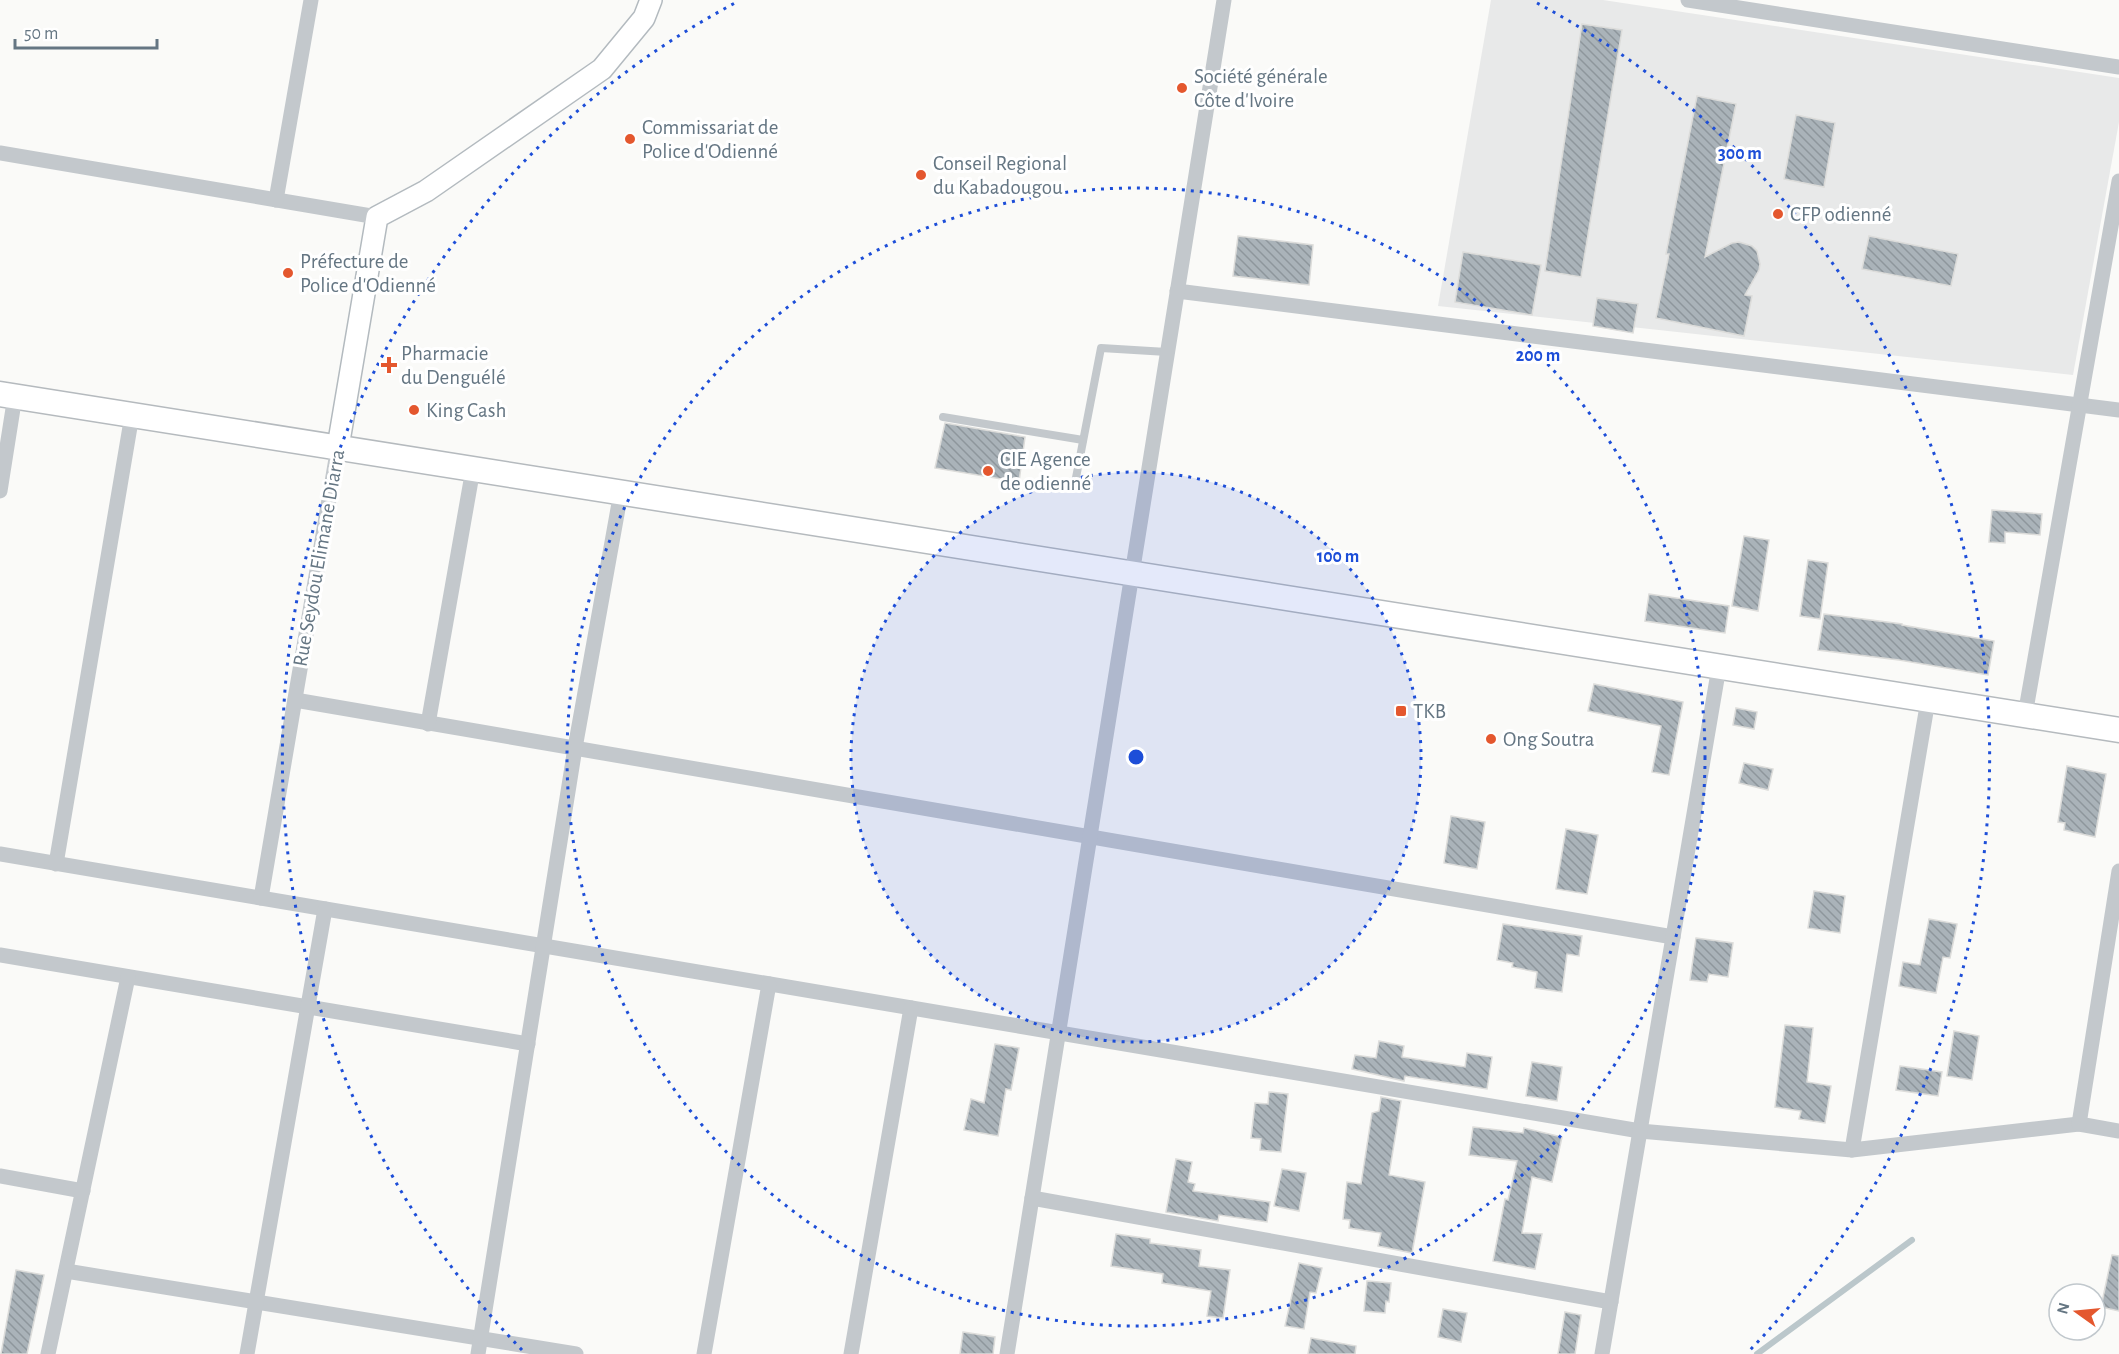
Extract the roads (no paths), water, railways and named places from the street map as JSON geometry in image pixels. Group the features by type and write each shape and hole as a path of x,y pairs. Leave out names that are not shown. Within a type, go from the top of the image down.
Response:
{"main road":[{"path":"7,395 2119,730"}],"street":[{"path":"276,200 311,0"},
{"path":"0,153 377,217 426,191 602,69 644,18 651,0"},
{"path":"1007,1354 1224,0"},
{"path":"1688,0 2119,67"},
{"path":"2025,715 2119,181"},
{"name":"Rue Seydou Elimane Diarra","path":"261,898 377,217"},
{"path":"1177,291 2119,410"},
{"path":"0,491 7,395"},
{"path":"56,864 132,415"},
{"path":"428,723 473,469"},
{"path":"479,1346 574,748 621,492"},
{"path":"1602,1354 1719,667"},
{"path":"295,700 1673,937"},
{"path":"1852,1150 1928,700"},
{"path":"0,854 1640,1131 1852,1150 2079,1124 2119,1131"},
{"path":"2079,1124 2119,871"},
{"path":"247,1354 325,909"},
{"path":"0,955 528,1044"},
{"path":"48,1354 128,977"},
{"path":"704,1354 769,984"},
{"path":"851,1354 910,1008"},
{"path":"0,1176 83,1191"},
{"path":"1032,1198 1611,1302"},
{"path":"66,1271 256,1302 479,1346 576,1354"}],"lane":[{"path":"1074,488 1101,348 1167,352"},
{"path":"943,417 1083,440"}],"waterway":[{"path":"1757,1354 1912,1240"}],"place":[{"name":"Société générale Côte d'Ivoire","path":"1182,88"},
{"name":"Commissariat de Police d'Odienné","path":"630,139"},
{"name":"Conseil Regional du Kabadougou","path":"921,175"},
{"name":"CFP odienné","path":"1778,214"},
{"name":"Préfecture de Police d'Odienné","path":"288,273"},
{"name":"Pharmacie du Denguélé","path":"389,365"},
{"name":"King Cash","path":"414,410"},
{"name":"CIE Agence de odienné","path":"988,471"},
{"name":"TKB","path":"1401,711"},
{"name":"Ong Soutra","path":"1491,739"}]}
